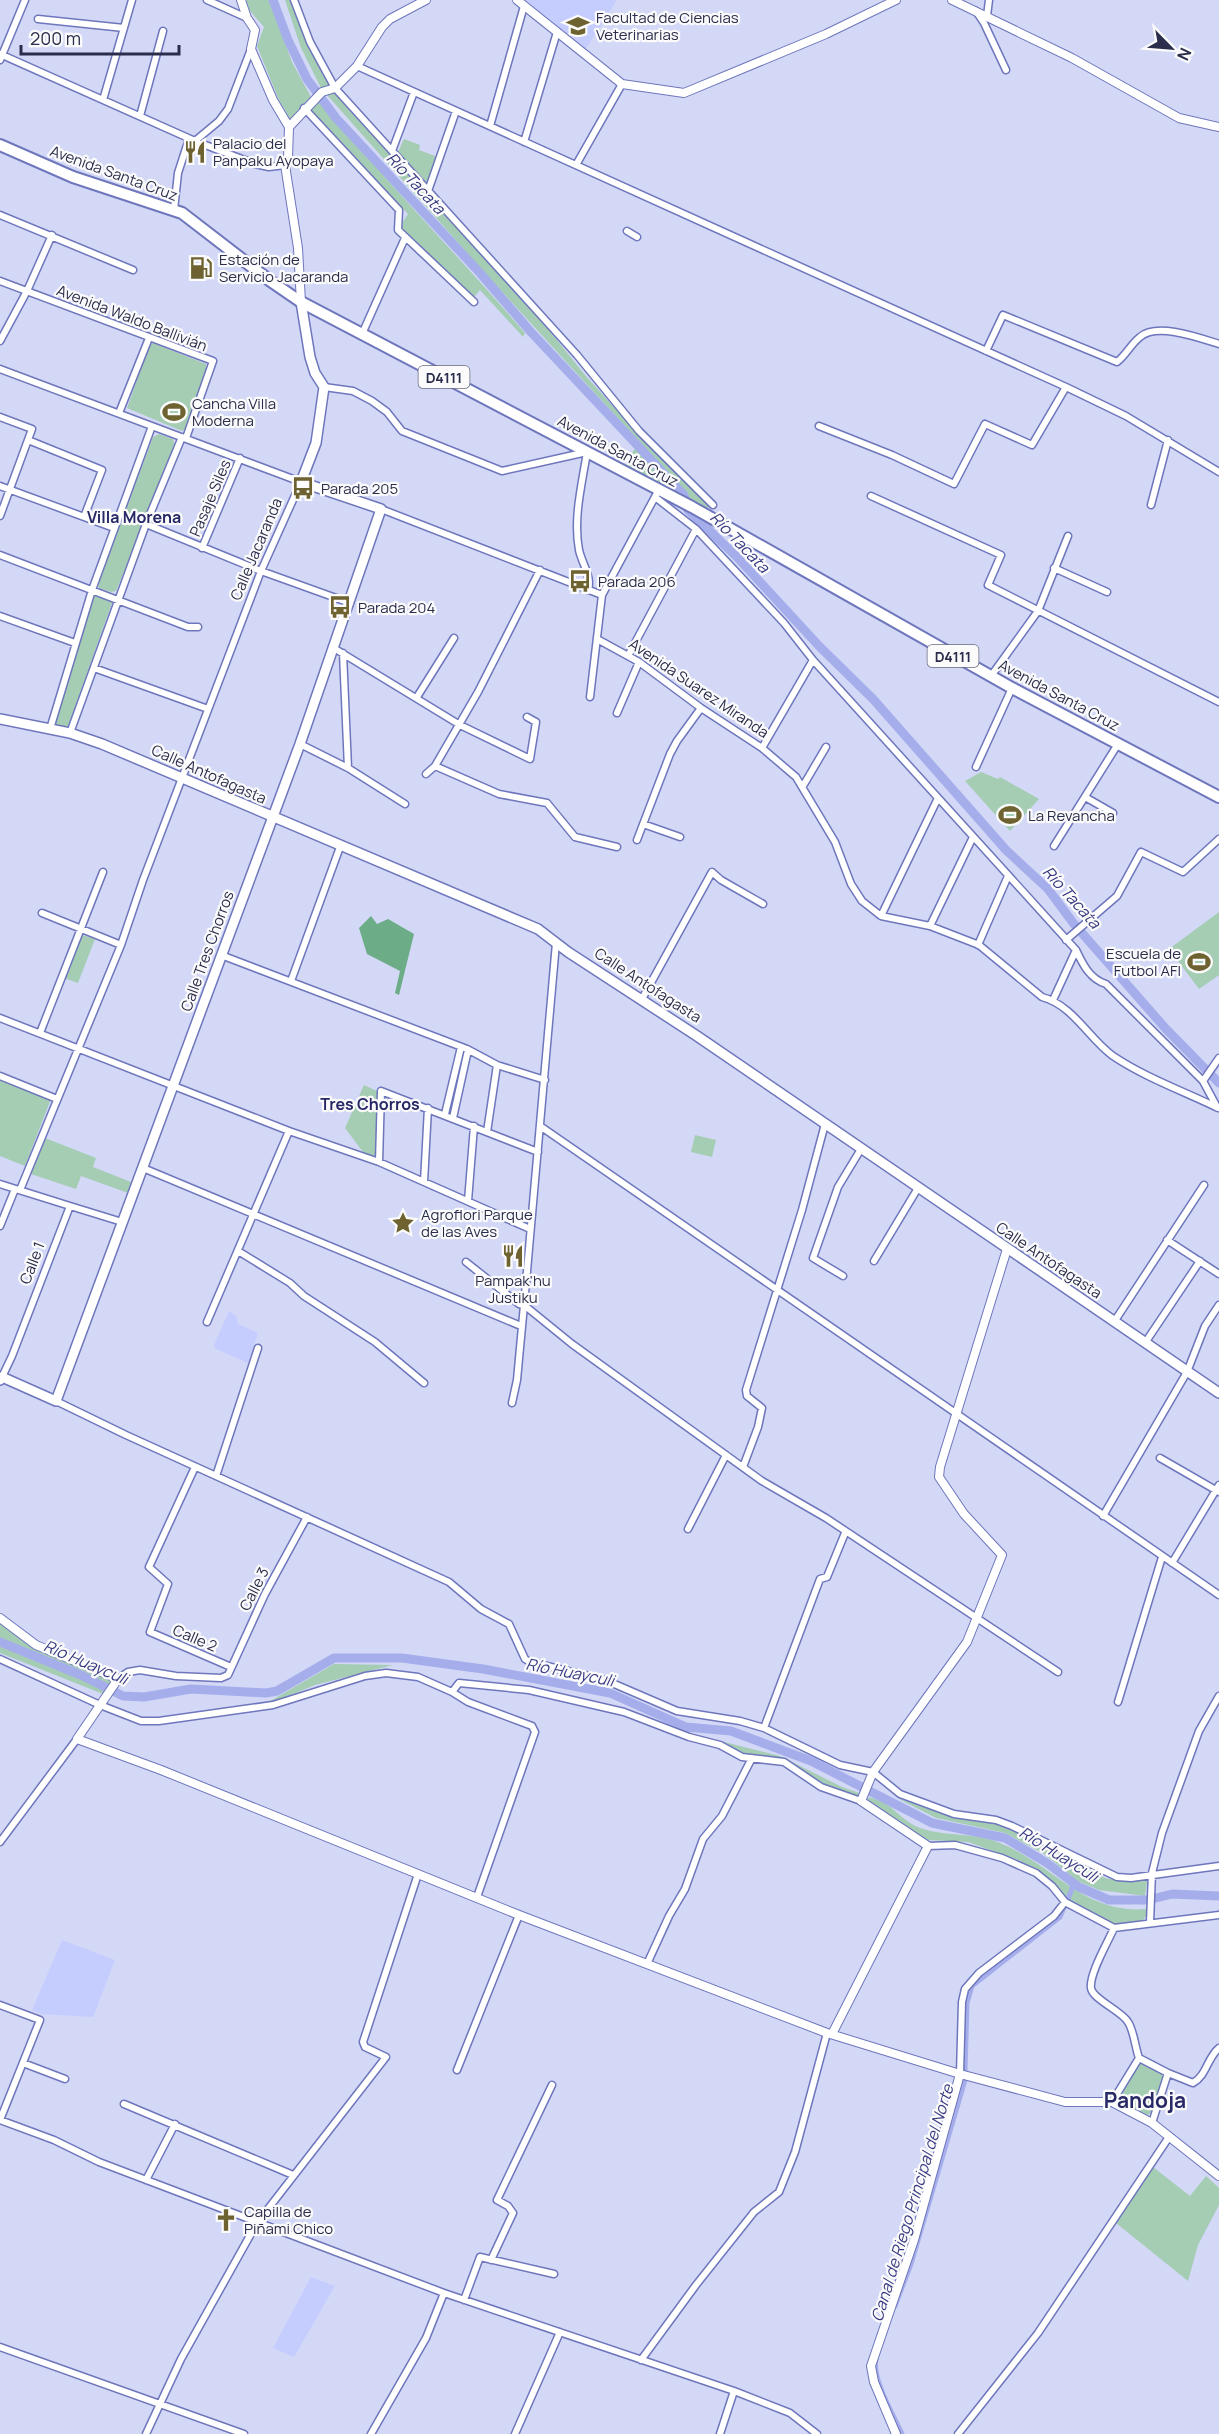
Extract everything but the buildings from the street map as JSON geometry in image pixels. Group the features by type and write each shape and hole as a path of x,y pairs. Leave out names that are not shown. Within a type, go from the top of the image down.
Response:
{"main road":[{"name":"Avenida Santa Cruz","path":"0,145 73,177 182,213 301,302 587,452 657,493 692,507 1012,688 1219,797"},
{"path":"301,302 309,357 324,387"},
{"name":"Calle Jacaranda","path":"301,482 316,442 324,387"},
{"path":"301,482 381,509"},
{"name":"Calle Tres Chorros","path":"57,1401 300,744 381,509"},
{"name":"Calle Antofagasta","path":"0,719 70,733 102,744 271,818 538,929 1219,1393"},
{"path":"1,1379 57,1401"}],"street":[{"path":"26,0 1,56 192,140 255,164 269,167 285,165"},
{"path":"103,100 132,0"},
{"path":"207,0 247,18"},
{"path":"174,210 177,173 192,140 219,121 228,109 250,49 255,30 247,18 241,0"},
{"path":"294,0 310,42 334,88 577,355 639,431 712,505"},
{"path":"289,127 319,94 334,88 357,66 382,27 390,19 426,0"},
{"path":"490,126 521,3 622,84 684,93 826,34 896,0"},
{"path":"952,0 1081,62 1179,118 1219,127"},
{"path":"987,16 989,0"},
{"path":"976,11 1006,70"},
{"path":"38,19 124,28"},
{"path":"140,116 163,31"},
{"path":"524,142 557,32"},
{"path":"250,49 273,100 289,127 288,158 285,165 298,248 301,302"},
{"path":"357,66 1066,387 1126,416 1219,472"},
{"path":"576,165 622,84"},
{"path":"392,151 414,92"},
{"path":"304,108 399,210 398,230 405,238 474,302"},
{"path":"428,191 456,111"},
{"path":"0,215 134,270"},
{"path":"627,231 638,237"},
{"path":"0,341 27,291 52,235"},
{"path":"362,334 405,238"},
{"name":"Avenida Waldo Ballivián","path":"0,281 213,361 184,438"},
{"path":"987,351 1003,315 1117,362 1141,335 1162,331 1186,334 1219,344"},
{"path":"119,413 149,338"},
{"path":"0,369 301,482"},
{"path":"324,387 353,391 372,400 387,412 402,431 502,471 587,452 576,530 580,553 590,581 588,590"},
{"path":"819,426 892,455 954,484 985,424 1032,445 1066,387"},
{"path":"0,417 32,429 0,516"},
{"path":"50,729 92,590 152,426"},
{"path":"70,733 146,524 184,438"},
{"path":"28,440 102,470 84,517"},
{"path":"1151,505 1168,440"},
{"name":"Pasaje Siles","path":"202,548 240,458"},
{"name":"Calle Jacaranda","path":"0,1226 57,1099 121,945 261,572 301,482"},
{"path":"0,486 114,528"},
{"path":"590,697 602,595 657,493 696,529 784,623 813,660 1076,950 1084,967 1097,981 1106,984 1207,1075 1218,1108"},
{"path":"871,496 1001,555 988,585 1219,702"},
{"path":"381,509 602,595"},
{"path":"146,524 261,572 350,603"},
{"path":"628,656 696,529"},
{"path":"991,676 1038,611 1068,536"},
{"path":"0,555 188,627 198,627"},
{"path":"1054,568 1107,592"},
{"path":"426,774 435,766 460,725 540,570"},
{"path":"0,616 75,643"},
{"path":"417,697 454,638"},
{"name":"Avenida Suarez Miranda","path":"597,639 639,662 701,708 762,748 796,777 835,842 851,884 862,902 881,916 930,926 978,945 1042,997 1053,1000 1095,1037 1103,1048 1134,1070 1218,1108"},
{"path":"333,647 460,725 530,759 536,722 527,717"},
{"path":"343,653 348,768"},
{"path":"762,748 813,660"},
{"path":"617,713 639,662"},
{"path":"94,668 208,709"},
{"path":"976,767 1012,688"},
{"path":"637,840 674,748 701,708"},
{"path":"300,744 348,768 405,804"},
{"path":"1054,846 1118,744"},
{"path":"803,786 826,747"},
{"path":"435,766 499,794 547,803 575,837 617,847"},
{"path":"1085,797 1113,813"},
{"path":"881,916 938,798"},
{"path":"643,824 680,837"},
{"path":"930,926 972,837"},
{"path":"1066,940 1117,896 1141,852 1183,872 1219,839"},
{"path":"291,981 340,847"},
{"path":"40,1033 103,872"},
{"path":"642,999 712,872 763,904"},
{"path":"978,945 1008,876"},
{"path":"42,913 121,945"},
{"path":"512,1403 517,1380 556,943"},
{"path":"1053,1000 1076,950"},
{"path":"221,955 461,1047 497,1065 545,1080"},
{"path":"0,1018 289,1131 379,1162 530,1229"},
{"path":"445,1114 461,1047"},
{"path":"453,1118 468,1050"},
{"path":"1207,1075 1219,1058"},
{"path":"487,1131 497,1065"},
{"path":"0,1076 57,1099"},
{"path":"379,1162 381,1091 538,1152"},
{"path":"424,1182 428,1108"},
{"path":"743,1467 758,1427 762,1408 747,1396 746,1390 825,1124"},
{"path":"468,1201 474,1126"},
{"path":"540,1126 1219,1595"},
{"path":"207,1322 289,1131"},
{"path":"843,1276 813,1258 838,1187 861,1149"},
{"path":"143,1168 521,1326"},
{"path":"0,1184 122,1222"},
{"path":"1113,1322 1204,1185"},
{"path":"874,1261 918,1188"},
{"name":"Calle 1","path":"1,1379 70,1206"},
{"path":"1167,1240 1219,1274"},
{"path":"862,1799 872,1775 957,1658 977,1621 1002,1555 964,1514 939,1477 1007,1249"},
{"path":"238,1251 290,1283 304,1296 375,1342 424,1383"},
{"path":"1145,1343 1200,1261"},
{"path":"466,1262 572,1344 777,1491 826,1518 977,1621 1058,1672"},
{"path":"1103,1516 1187,1372 1204,1326 1219,1305"},
{"path":"216,1476 258,1348"},
{"path":"57,1401 195,1467 449,1582 481,1609 509,1624 525,1659 530,1662 605,1680 677,1711 740,1721 764,1728 840,1765 872,1775 900,1794 954,1814 996,1820 1012,1826 1117,1877 1131,1878 1152,1873 1219,1866"},
{"path":"688,1529 726,1455"},
{"path":"1160,1458 1218,1489 1172,1563"},
{"name":"Calle 2","path":"195,1467 149,1567 168,1584 150,1632 231,1667"},
{"name":"Calle 3","path":"116,1682 128,1672 140,1670 176,1676 221,1678 228,1675 265,1594 307,1517"},
{"path":"764,1728 809,1614 820,1579 827,1577 845,1533"},
{"path":"1118,1702 1162,1557"},
{"path":"0,1618 36,1645 116,1682 77,1739 0,1842"},
{"path":"0,1659 141,1722 273,1705 365,1676 386,1673 418,1677 468,1702 532,1726 535,1732 477,1897"},
{"path":"452,1692 459,1683 530,1690 624,1712 689,1737 720,1745 742,1757 784,1762 821,1787 862,1799 928,1846 956,1845 1002,1858 1036,1873 1052,1886 1065,1902 1114,1928 1219,1915"},
{"path":"1150,1922 1152,1873 1162,1833 1197,1737 1219,1696"},
{"path":"77,1739 161,1770 519,1915 829,2034 960,2074 1065,2102 1112,2102 1152,2124 1219,2176"},
{"path":"647,1964 685,1889 703,1839 722,1816 752,1758"},
{"path":"641,2360 754,2212 779,2192 795,2152 829,2034 928,1846"},
{"path":"146,2434 159,2403 257,2223 386,2057 365,2047 363,2042 418,1874"},
{"path":"896,2434 871,2366 914,2240 960,2074 962,2002 965,1989 979,1973 1054,1916 1065,1902"},
{"path":"457,2070 519,1915"},
{"path":"1112,2102 1138,2058 1128,2021 1109,2004 1093,1995 1090,1989 1091,1979 1114,1928"},
{"path":"0,2005 40,2020 0,2120 54,2140 99,2162 444,2293 734,2391 790,2413 817,2434"},
{"path":"1138,2058 1194,2083 1202,2077 1213,2054 1219,2048"},
{"path":"23,2063 65,2079"},
{"path":"1152,2124 1168,2073"},
{"path":"491,2260 513,2213 508,2206 497,2200 552,2085"},
{"path":"124,2104 293,2175"},
{"path":"146,2180 175,2124"},
{"path":"958,2434 1038,2333 1169,2137"},
{"path":"464,2300 480,2257 554,2274"},
{"path":"371,2434 426,2338 444,2293"},
{"path":"515,2434 560,2332"},
{"path":"0,2347 244,2434"},
{"path":"720,2434 734,2391"}],"shaded area":[{"name":"Facultad de Ciencias Veterinarias","path":"525,0 617,0 585,50"},
{"path":"229,1311 236,1316 238,1324 258,1333 248,1363 216,1349 214,1345"},
{"path":"62,1940 115,1960 93,2017 41,2014 32,2010"},
{"path":"311,2277 335,2286 294,2357 273,2348"}],"green space":[{"path":"246,0 269,0 292,62 311,97 290,119 278,98 257,46 264,27 250,11"},
{"path":"285,0 292,0 306,41 330,85 321,88 301,48"},
{"path":"335,91 544,324 585,375 636,432 710,505 707,510 687,499 688,495 484,272 327,95"},
{"path":"319,100 525,333 523,337 480,290 474,297 400,226 408,214 310,109"},
{"path":"404,139 420,145 419,150 440,158 429,185 398,152"},
{"path":"153,343 206,364 207,368 187,428 182,431 127,408 149,346"},
{"path":"159,434 173,439 175,446 116,591 111,592 99,588 98,584 153,437"},
{"path":"635,448 681,496 625,465"},
{"path":"96,595 112,603 67,729 54,726 93,597"},
{"name":"La Revancha","path":"981,772 998,779 1000,777 1039,799 1010,831 965,781"},
{"name":"Escuela de Futbol AFI","path":"1219,912 1219,975 1199,989 1169,949"},
{"path":"371,916 377,924 388,919 414,934 399,995 395,993 400,971 367,954 359,928"},
{"path":"82,935 95,939 78,983 64,978"},
{"path":"0,1079 51,1099 25,1166 0,1156"},
{"path":"364,1085 379,1092 376,1154 373,1156 363,1152 345,1128"},
{"path":"695,1135 716,1140 712,1157 691,1152"},
{"path":"45,1138 96,1158 93,1167 131,1182 128,1193 81,1176 76,1189 31,1174"},
{"path":"0,1620 8,1623 24,1642 112,1681 103,1694 0,1653"},
{"path":"334,1664 393,1665 315,1685 274,1702 259,1704 272,1700"},
{"path":"716,1740 780,1756 842,1787 862,1794 860,1797 822,1785 785,1760 743,1754"},
{"path":"869,1797 886,1804 920,1828 939,1833 980,1837 1000,1843 1037,1863 1087,1897 1125,1909 1147,1909 1147,1915 1142,1921 1114,1925 1068,1899 1039,1872 1018,1860 968,1842 928,1840 867,1801"},
{"path":"897,1798 938,1812 1009,1829 1105,1878 1119,1881 1147,1880 1145,1896 1099,1890 1078,1881 1044,1854 1005,1833 936,1818"},
{"path":"1140,2062 1165,2076 1151,2113 1147,2115 1120,2102 1119,2099"},
{"path":"1153,2167 1190,2196 1206,2176 1219,2188 1219,2205 1198,2245 1188,2281 1116,2223"}],"waterway":[{"name":"Río Tacata","path":"273,0 288,40 307,79 336,118 480,273 530,331 684,495 688,510 737,557 819,646 873,699 1006,850 1048,889 1074,924 1166,1029 1219,1083"},
{"name":"Río Huayculi","path":"0,1642 83,1676 123,1696 144,1697 191,1689 266,1693 277,1691 334,1658 402,1658 483,1669 610,1693 686,1727 731,1731 811,1761 932,1823 1005,1838 1047,1863 1079,1887 1109,1900 1148,1900 1172,1894 1219,1896"},
{"name":"Canal de Riego Principal del Norte","path":"965,2071 967,2003 972,1986 1060,1917 1072,1889 1072,1882"},
{"name":"Canal de Riego Principal del Norte","path":"895,2306 911,2264 965,2080"},
{"name":"Canal de Riego Principal del Norte","path":"876,2360 880,2387 902,2434"}],"place":[{"name":"Facultad de Ciencias Veterinarias","path":"578,26"},
{"name":"Palacio del Panpaku Ayopaya","path":"195,152"},
{"name":"Estación de Servicio Jacaranda","path":"201,268"},
{"name":"Cancha Villa Moderna","path":"174,412"},
{"name":"Parada 205","path":"303,488"},
{"name":"Parada 206","path":"580,581"},
{"name":"Parada 204","path":"340,607"},
{"name":"La Revancha","path":"1010,815"},
{"name":"Escuela de Futbol AFI","path":"1199,962"},
{"name":"Agroflori Parque de las Aves","path":"403,1223"},
{"name":"Pampak'hu Justiku","path":"513,1256"},
{"name":"Capilla de Piñami Chico","path":"226,2220"}],"district":[{"name":"Villa Morena","path":"134,517"},
{"name":"Tres Chorros","path":"370,1104"},
{"name":"Pandoja","path":"1145,2100"}]}
